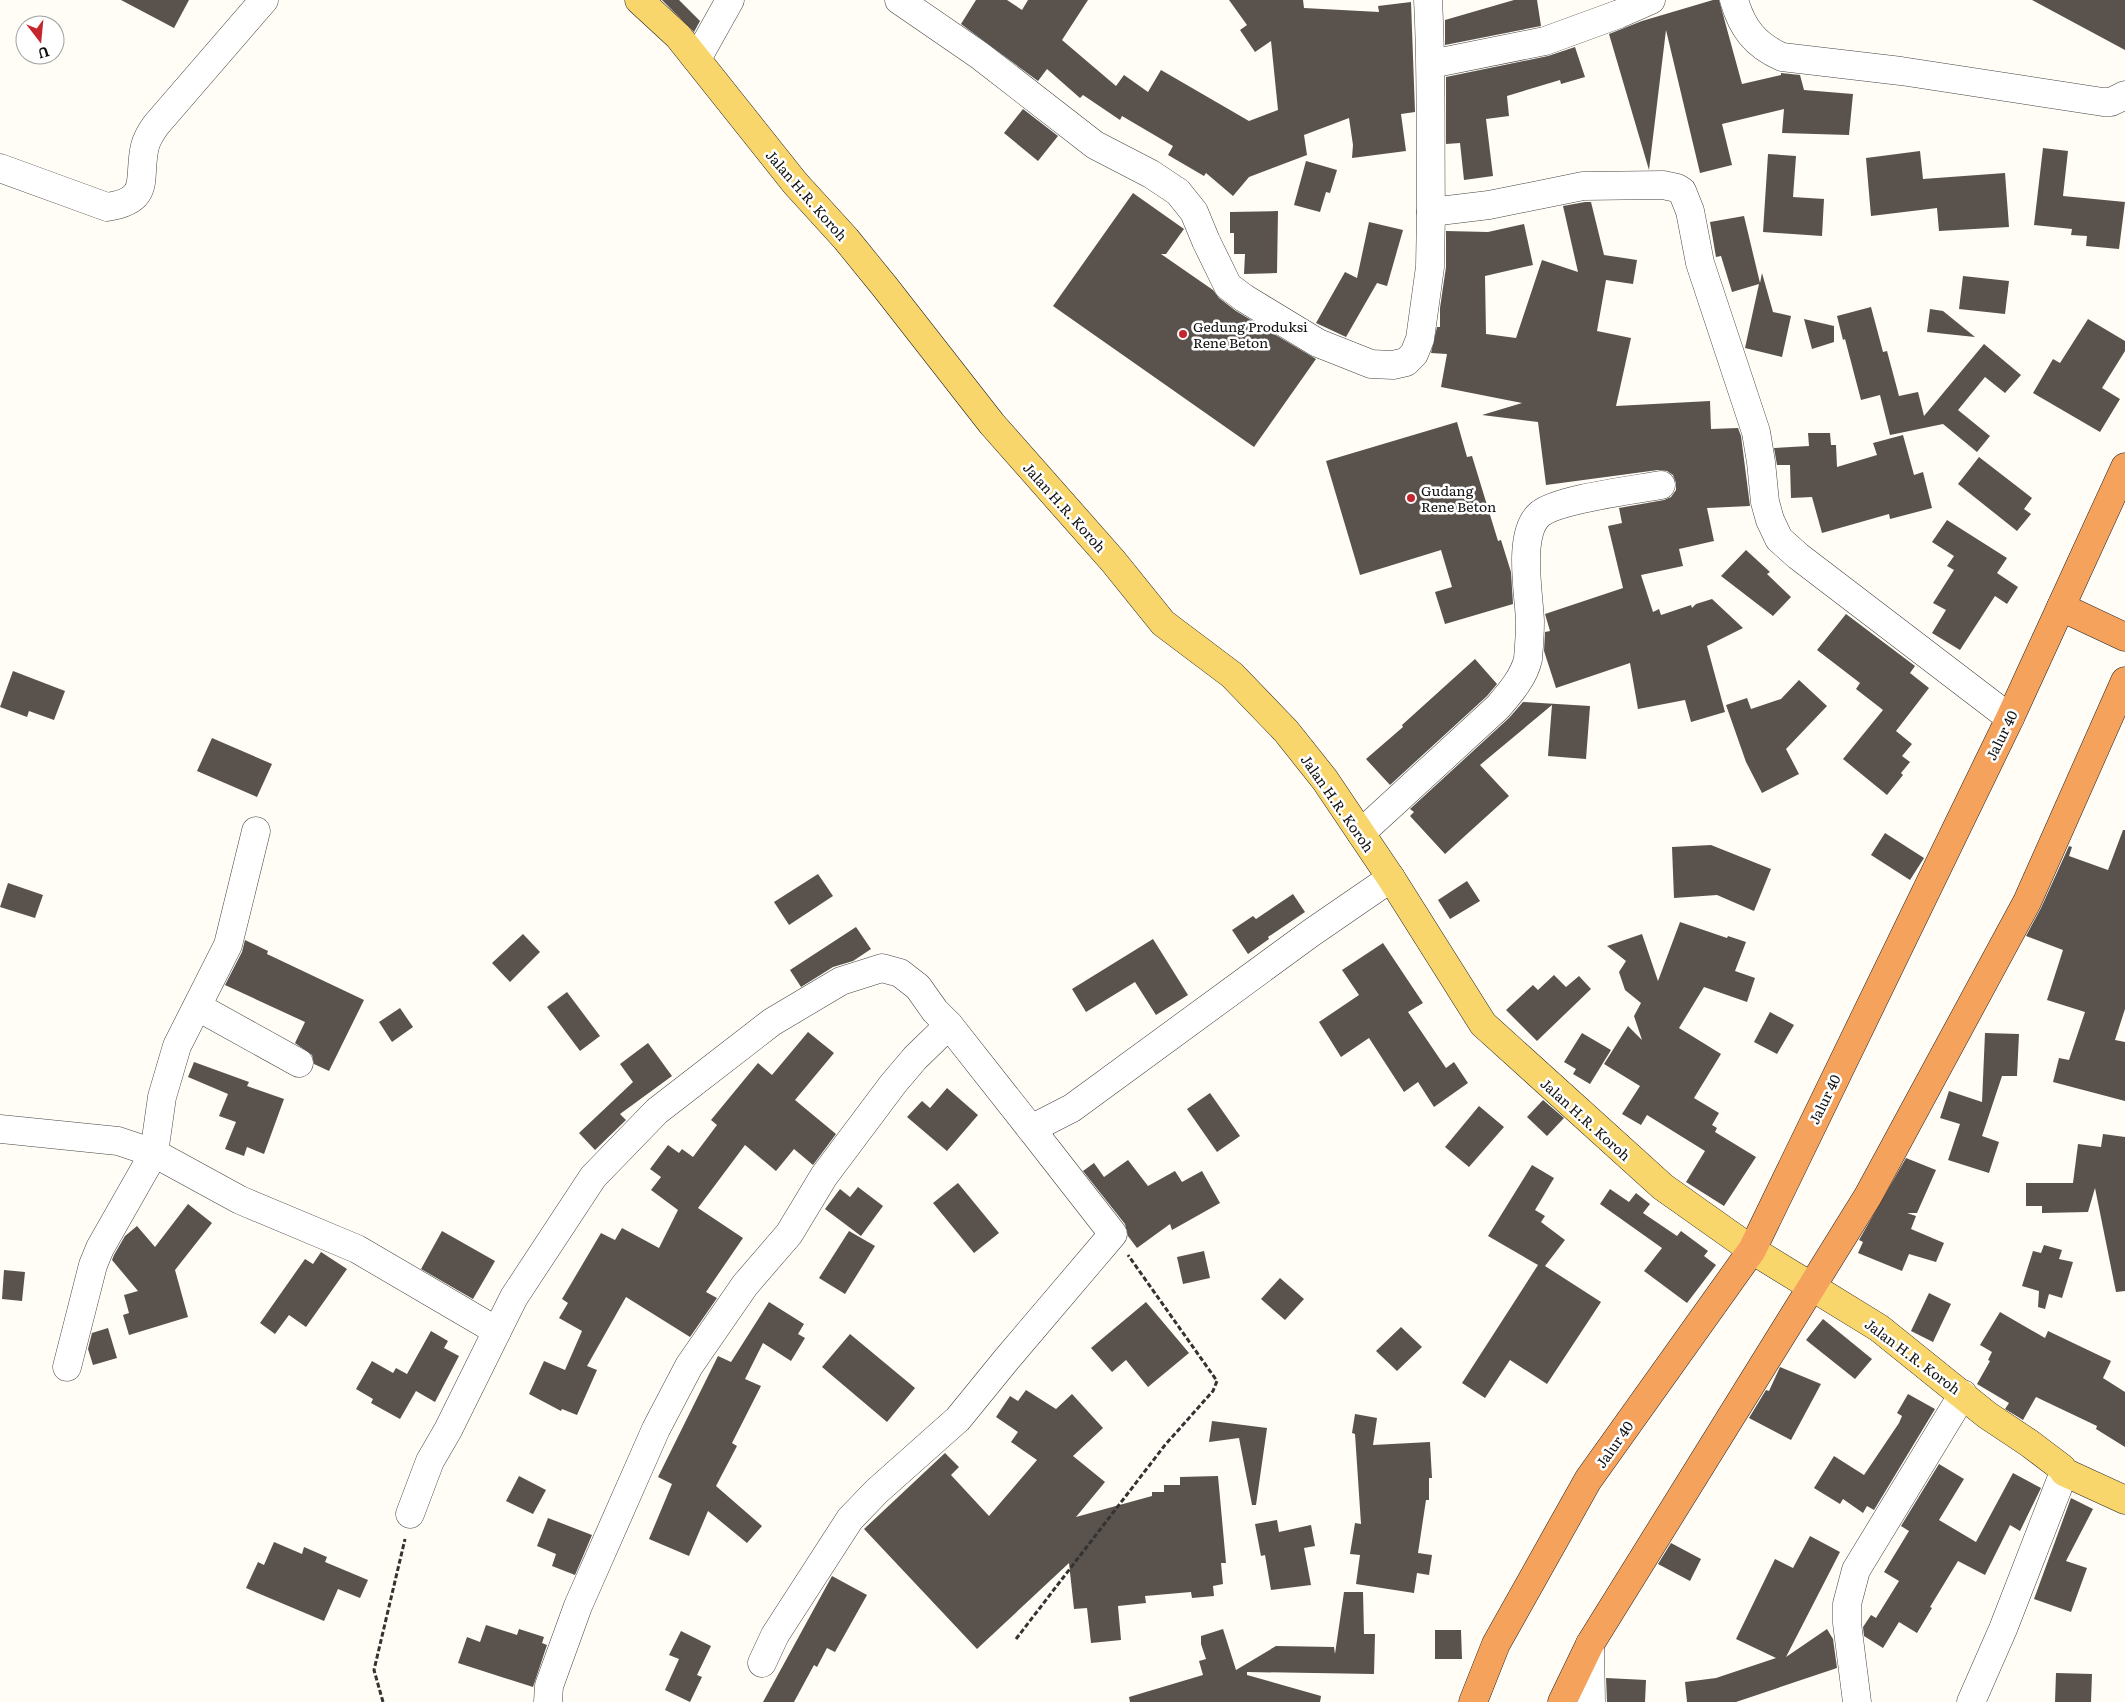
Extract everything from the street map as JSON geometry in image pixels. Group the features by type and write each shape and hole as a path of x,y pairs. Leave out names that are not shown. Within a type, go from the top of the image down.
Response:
{"highway":[{"name":"Jalur 40","path":"1473,1702 1496,1644 1588,1480 1752,1250 2010,718 2125,467"},
{"path":"2061,607 2125,637"},
{"path":"1562,1702 1590,1644 1868,1196 2027,902 2125,681"}],"main road":[{"name":"Jalan H.R. Koroh","path":"639,0 678,36 795,183 885,287 992,424 1113,560 1163,622 1232,674 1286,731 1325,780 1361,833 1483,1024 1606,1138 1663,1187 1752,1250 1879,1328 1987,1415 2029,1443 2062,1468 2064,1472 2125,1500"}],"street":[{"path":"0,168 107,207 122,204 133,198 142,181 144,148 148,137 156,125 264,0"},
{"path":"697,59 730,0"},
{"path":"899,0 979,55 1095,145 1152,174 1178,192 1194,212 1228,286 1244,298 1318,343 1370,364 1393,366 1406,362 1414,354 1420,339 1430,267 1431,64 1428,0"},
{"path":"1431,64 1545,41 1619,14 1651,0"},
{"path":"1734,0 1741,21 1752,35 1764,49 1782,57 1901,71 2103,102 2111,102 2125,94"},
{"path":"1431,212 1489,205 1583,186 1663,185 1682,191 1690,211 1700,264 1756,432 1765,502 1770,520 1779,539 1798,556 2010,718"},
{"path":"1361,833 1498,707 1516,686 1527,660 1530,622 1525,561 1530,528 1539,515 1556,505 1661,485"},
{"path":"67,1367 93,1265 100,1248 154,1153 162,1097 177,1046 228,945 256,831"},
{"path":"1031,1129 1072,1108 1311,933 1391,878"},
{"path":"410,1514 430,1461 448,1430 514,1297 593,1177 657,1111 772,1022 841,981 882,968 900,973 918,987 935,1011 949,1025 1113,1234 958,1419 877,1491 850,1519 775,1635 762,1663"},
{"path":"198,1007 299,1063"},
{"path":"548,1702 549,1686 578,1606 656,1429 689,1366 745,1285 790,1234 824,1176 856,1136 893,1084 915,1058 949,1025"},
{"path":"0,1129 118,1141 154,1153 240,1200 357,1249 497,1331"},
{"path":"1857,1702 1847,1622 1847,1604 1856,1570 1963,1394"},
{"path":"1971,1702 2003,1629 2064,1472"},
{"path":"1590,1644 1591,1702"}],"path":[{"path":"1016,1639 1165,1445 1213,1391 1217,1381 1113,1234"},
{"path":"383,1702 374,1670 410,1514"}],"building":[{"path":"121,0 189,0 174,28"},
{"path":"662,0 679,0 700,21 694,32"},
{"path":"976,0 1007,0 1022,10 1028,0 1088,0 1062,40 1116,86 1124,75 1148,92 1161,70 1249,121 1278,110 1271,41 1255,52 1240,30 1247,25 1229,0 1303,0 1304,8 1379,12 1378,6 1411,2 1415,112 1401,114 1406,151 1352,158 1353,145 1349,118 1304,135 1307,155 1249,177 1233,196 1206,173 1204,176 1168,155 1173,146 1122,116 1120,120 1083,95 1080,98 1047,69 1038,81 961,24"},
{"path":"1514,0 1537,0 1541,26 1445,45 1445,20"},
{"path":"1713,0 1719,0 1742,84 1781,75 1781,73 1800,75 1804,90 1853,94 1849,135 1782,133 1784,109 1722,124 1732,165 1700,173 1666,30 1649,170 1609,34 1642,21"},
{"path":"2032,0 2125,0 2125,50"},
{"path":"1575,47 1585,77 1561,84 1560,80 1507,96 1509,116 1486,119 1493,176 1464,180 1460,143 1446,144 1446,77 1548,56"},
{"path":"1023,109 1058,136 1038,161 1004,133"},
{"path":"2043,148 2068,151 2063,196 2125,202 2119,249 2086,246 2087,236 2071,235 2072,229 2034,225"},
{"path":"1920,151 1923,179 2005,173 2009,227 1939,231 1937,208 1871,216 1866,158"},
{"path":"1768,154 1796,156 1793,197 1824,199 1822,236 1763,232"},
{"path":"1306,161 1337,170 1330,193 1326,192 1320,212 1294,205"},
{"name":"Gedung Produksi Rene Beton","path":"1133,193 1184,229 1166,254 1161,254 1213,290 1219,298 1236,311 1316,359 1254,447 1053,306"},
{"path":"1591,202 1604,255 1637,260 1633,284 1606,280 1597,331 1631,338 1616,406 1710,401 1711,429 1738,428 1741,436 1750,506 1707,508 1714,541 1679,549 1683,566 1641,575 1653,612 1659,609 1661,615 1691,605 1692,608 1696,604 1712,599 1743,628 1707,646 1725,712 1691,722 1685,700 1638,709 1630,663 1556,688 1544,651 1545,632 1550,631 1545,614 1623,588 1608,526 1622,523 1619,508 1671,497 1676,490 1673,475 1667,471 1658,470 1546,485 1538,422 1482,415 1522,403 1441,387 1447,354 1431,353 1437,327 1440,327 1440,308 1446,267 1446,231 1488,232 1524,224 1533,265 1485,276 1486,334 1516,338 1542,260 1578,272 1563,206"},
{"path":"1278,211 1277,273 1244,274 1245,254 1234,254 1234,233 1230,233 1230,212"},
{"path":"1744,216 1760,283 1762,273 1773,312 1791,316 1782,357 1745,348 1759,284 1732,292 1721,256 1716,257 1710,222"},
{"path":"1369,222 1403,230 1387,286 1377,283 1346,337 1316,323 1345,272 1357,278"},
{"path":"1963,276 2009,281 2005,314 1959,309"},
{"path":"1871,307 1883,352 1887,351 1899,396 1918,392 1924,416 1984,344 2021,375 2005,393 1985,377 1958,410 1990,436 1977,452 1943,424 1890,435 1880,395 1861,400 1837,316"},
{"path":"1930,309 1943,311 1975,337 1927,332"},
{"path":"1804,319 1834,326 1834,342 1812,349"},
{"path":"2088,319 2125,341 2125,351 2102,388 2120,399 2100,432 2033,393 2053,359 2060,363"},
{"name":"Gudang Rene Beton","path":"1457,422 1467,457 1472,456 1498,541 1501,540 1511,572 1513,604 1445,624 1435,592 1452,587 1441,550 1360,575 1326,461"},
{"path":"1808,433 1830,433 1831,445 1836,445 1837,467 1877,455 1873,443 1903,435 1914,475 1923,472 1932,508 1890,519 1889,514 1822,533 1812,497 1791,498 1790,465 1777,465 1774,448 1809,446"},
{"path":"1979,457 2032,498 2024,509 2031,514 2017,531 1958,484"},
{"path":"1947,520 2007,558 1997,573 2018,587 2007,604 1995,596 1960,650 1932,633 1946,610 1933,603 1954,570 1947,566 1954,556 1932,542"},
{"path":"1746,550 1770,572 1767,574 1791,597 1773,616 1721,576"},
{"path":"1846,614 1915,666 1910,673 1929,688 1896,731 1912,744 1902,756 1910,762 1901,773 1903,775 1887,795 1843,759 1883,710 1856,689 1860,683 1817,650"},
{"path":"1475,659 1497,684 1487,696 1390,785 1366,759"},
{"path":"13,671 65,691 54,720 29,711 27,717 0,707"},
{"path":"1799,680 1827,706 1786,749 1799,774 1762,793 1746,762 1726,705 1747,698 1751,709 1781,699"},
{"path":"1523,702 1590,706 1586,759 1548,756 1552,705 1480,765 1509,796 1445,854 1410,816 1414,812 1410,809 1509,718"},
{"path":"212,738 272,764 257,797 197,771"},
{"path":"2123,830 2125,830 2125,1009 2115,1040 2125,1042 2125,1101 2053,1082 2059,1058 2069,1060 2085,1012 2047,1000 2063,950 2026,936 2069,846 2072,847 2069,856 2108,870"},
{"path":"1885,833 1924,858 1910,880 1871,855"},
{"path":"1711,845 1771,869 1754,911 1717,895 1674,898 1672,847"},
{"path":"818,874 833,896 789,925 774,902"},
{"path":"1467,881 1480,901 1450,919 1438,900"},
{"path":"8,883 43,895 35,918 0,907"},
{"path":"1293,894 1305,912 1268,937 1269,939 1248,954 1232,930 1253,916 1256,919"},
{"path":"1680,922 1727,938 1728,936 1746,942 1735,971 1755,978 1747,1002 1704,987 1679,1028 1721,1054 1694,1098 1719,1113 1712,1125 1717,1128 1715,1132 1756,1157 1724,1206 1686,1182 1705,1151 1647,1115 1641,1125 1622,1114 1640,1086 1604,1064 1628,1026 1642,1040 1634,1016 1641,1003 1625,990 1619,972 1626,961 1607,946 1642,934 1658,981"},
{"path":"856,927 871,949 853,961 833,967 801,987 790,970"},
{"path":"523,934 540,952 510,982 492,963"},
{"path":"1153,939 1188,995 1156,1015 1135,982 1086,1012 1072,989"},
{"path":"245,940 268,951 267,954 364,1000 329,1071 314,1064 312,1055 295,1043 305,1022 225,985 242,952"},
{"path":"1383,943 1423,1003 1408,1012 1446,1068 1454,1062 1468,1083 1434,1107 1418,1082 1404,1092 1369,1038 1341,1057 1319,1022 1359,995 1342,970"},
{"path":"1554,975 1566,987 1579,976 1591,989 1537,1041 1506,1010 1533,985 1538,990"},
{"path":"567,992 600,1036 580,1051 547,1007"},
{"path":"400,1008 413,1027 392,1042 379,1022"},
{"path":"1770,1012 1794,1025 1777,1054 1754,1042"},
{"path":"808,1032 834,1053 795,1100 836,1134 813,1165 794,1149 776,1171 745,1145 698,1208 743,1238 706,1292 717,1298 690,1337 626,1297 587,1366 597,1370 577,1415 562,1409 561,1411 529,1394 544,1361 565,1370 582,1331 559,1318 568,1303 562,1299 601,1233 615,1240 622,1228 659,1248 678,1210 651,1190 661,1177 650,1169 668,1145 679,1153 682,1149 693,1157 717,1125 711,1120 758,1063 772,1075"},
{"path":"1582,1033 1611,1050 1590,1084 1573,1074 1576,1069 1564,1062"},
{"path":"1985,1033 2019,1034 2017,1076 2002,1076 1982,1136 1999,1142 1989,1173 1948,1160 1960,1124 1940,1118 1949,1091 1982,1102"},
{"path":"648,1043 672,1076 620,1114 626,1120 595,1150 579,1133 633,1082 620,1064"},
{"path":"194,1062 249,1082 247,1086 284,1099 264,1154 247,1147 244,1156 225,1149 236,1122 219,1116 228,1094 188,1077"},
{"path":"947,1088 978,1115 947,1151 907,1117 922,1101 930,1108"},
{"path":"1210,1093 1240,1136 1217,1152 1187,1109"},
{"path":"1543,1100 1564,1118 1547,1136 1527,1117"},
{"path":"1479,1106 1504,1127 1469,1167 1445,1147"},
{"path":"2103,1134 2125,1137 2125,1291 2116,1292 2095,1188 2088,1212 2042,1213 2042,1206 2026,1206 2026,1183 2073,1183 2078,1144 2101,1147"},
{"path":"1906,1158 1936,1170 1917,1213 1907,1213 1916,1216 1911,1229 1944,1243 1936,1262 1909,1254 1902,1271 1858,1253 1863,1242 1859,1240"},
{"path":"1128,1160 1148,1186 1175,1171 1182,1182 1202,1171 1220,1203 1172,1230 1170,1224 1137,1248 1128,1236 1125,1224 1083,1171 1094,1163 1104,1177"},
{"path":"1532,1165 1554,1178 1535,1210 1545,1216 1541,1222 1565,1240 1545,1266 1601,1302 1547,1384 1510,1360 1485,1398 1462,1383 1538,1265 1488,1236"},
{"path":"958,1183 999,1233 974,1253 933,1203"},
{"path":"858,1187 883,1206 861,1236 825,1209 840,1189 850,1197"},
{"path":"1610,1189 1629,1202 1636,1193 1650,1204 1643,1213 1677,1236 1681,1231 1708,1251 1704,1256 1716,1265 1687,1303 1644,1271 1662,1248 1600,1204"},
{"path":"188,1204 212,1223 175,1270 188,1317 129,1335 123,1315 129,1313 124,1295 138,1291 112,1260 114,1255 125,1236 137,1226 155,1247"},
{"path":"442,1231 495,1261 473,1299 421,1269"},
{"path":"849,1231 875,1246 845,1294 819,1278"},
{"path":"2044,1245 2062,1250 2059,1259 2073,1262 2062,1298 2049,1294 2045,1309 2038,1307 2039,1291 2022,1286 2033,1251 2041,1253"},
{"path":"1204,1251 1210,1278 1183,1284 1177,1257"},
{"path":"321,1252 347,1269 306,1327 289,1315 275,1334 260,1323 305,1259 313,1264"},
{"path":"4,1270 25,1272 22,1301 2,1299"},
{"path":"1280,1278 1304,1299 1285,1320 1261,1299"},
{"path":"1929,1293 1951,1304 1933,1342 1911,1331"},
{"path":"769,1302 804,1324 798,1334 805,1338 791,1361 763,1343 745,1379 761,1386 732,1443 737,1446 716,1486 762,1526 747,1543 708,1511 689,1556 649,1539 672,1484 658,1477 718,1356 731,1362"},
{"path":"1146,1302 1189,1353 1148,1387 1126,1360 1112,1372 1091,1348"},
{"path":"2000,1312 2045,1338 2048,1331 2111,1361 2103,1378 2125,1392 2125,1447 2096,1429 2097,1426 2036,1397 2023,1420 2005,1409 2009,1403 1977,1384 1990,1361 1988,1360 1992,1352 1980,1345"},
{"path":"1823,1319 1872,1359 1855,1379 1806,1340"},
{"path":"1401,1327 1422,1347 1397,1371 1376,1351"},
{"path":"108,1328 117,1358 93,1365 88,1349 92,1333"},
{"path":"431,1331 448,1341 444,1348 459,1356 435,1402 416,1391 400,1419 371,1403 373,1399 356,1389 372,1361 393,1373 396,1368 407,1374"},
{"path":"850,1334 915,1388 887,1422 822,1367"},
{"path":"1780,1367 1821,1384 1791,1440 1749,1418 1766,1390 1769,1391"},
{"path":"1026,1390 1056,1409 1072,1394 1103,1428 1073,1456 1105,1482 1076,1517 1152,1496 1152,1492 1164,1492 1164,1485 1180,1485 1180,1477 1218,1476 1226,1563 1221,1563 1223,1584 1213,1586 1214,1596 1192,1598 1191,1592 1145,1596 1146,1603 1118,1606 1121,1640 1091,1643 1087,1608 1074,1609 1069,1563 977,1649 864,1529 945,1453 959,1467 951,1475 989,1516 1037,1460 1011,1442 1018,1432 996,1417 1010,1396 1018,1401"},
{"path":"1908,1394 1935,1409 1874,1510 1867,1506 1863,1513 1843,1499 1840,1504 1814,1488 1834,1456 1864,1475 1899,1423 1902,1416 1897,1413"},
{"path":"1355,1414 1377,1418 1373,1445 1430,1442 1432,1478 1429,1478 1429,1500 1426,1500 1418,1553 1432,1555 1429,1575 1417,1573 1414,1593 1356,1584 1360,1555 1350,1554 1355,1523 1361,1524 1355,1434 1352,1433"},
{"path":"1212,1421 1267,1428 1256,1505 1252,1505 1239,1438 1209,1442"},
{"path":"1939,1464 1964,1479 1939,1520 1976,1542 2013,1473 2041,1488 2020,1531 2010,1525 1985,1575 1958,1561 1930,1607 1932,1608 1917,1633 1899,1622 1883,1648 1864,1636 1863,1627 1871,1615 1876,1618 1899,1581 1884,1572 1909,1531 1901,1526"},
{"path":"519,1476 546,1490 533,1514 506,1501"},
{"path":"2071,1498 2093,1509 2066,1561 2087,1568 2071,1612 2034,1599"},
{"path":"548,1518 592,1535 575,1575 552,1566 556,1554 537,1546"},
{"path":"1277,1520 1279,1532 1311,1525 1315,1546 1304,1548 1311,1585 1271,1590 1265,1555 1261,1556 1255,1524"},
{"path":"1810,1536 1840,1552 1786,1657 1827,1629 1833,1639 1837,1668 1736,1702 1687,1702 1685,1682 1716,1678 1776,1658 1736,1639 1775,1559 1793,1568"},
{"path":"274,1542 302,1554 304,1547 327,1557 325,1562 368,1580 360,1598 338,1589 324,1621 246,1588 258,1562 264,1565"},
{"path":"1671,1543 1701,1559 1690,1581 1658,1564"},
{"path":"832,1576 867,1595 835,1652 827,1648 817,1667 814,1665 794,1702 763,1702"},
{"path":"1344,1592 1363,1592 1364,1634 1375,1634 1374,1674 1247,1672 1247,1675 1321,1696 1320,1702 1130,1702 1129,1697 1203,1675 1199,1661 1206,1659 1201,1644 1201,1636 1223,1629 1236,1670 1276,1646 1334,1647 1335,1654"},
{"path":"486,1625 517,1635 519,1629 544,1637 542,1643 547,1645 533,1687 458,1663 467,1637 480,1642"},
{"path":"1435,1630 1461,1630 1462,1659 1435,1659"},
{"path":"681,1631 711,1646 697,1675 702,1677 690,1702 665,1690 679,1659 669,1655"},
{"path":"2056,1673 2092,1674 2091,1702 2055,1702"},
{"path":"1606,1678 1646,1680 1645,1702 1607,1702"}],"place":[{"name":"Gedung Produksi Rene Beton","path":"1183,334"},
{"name":"Gudang Rene Beton","path":"1411,498"}]}
